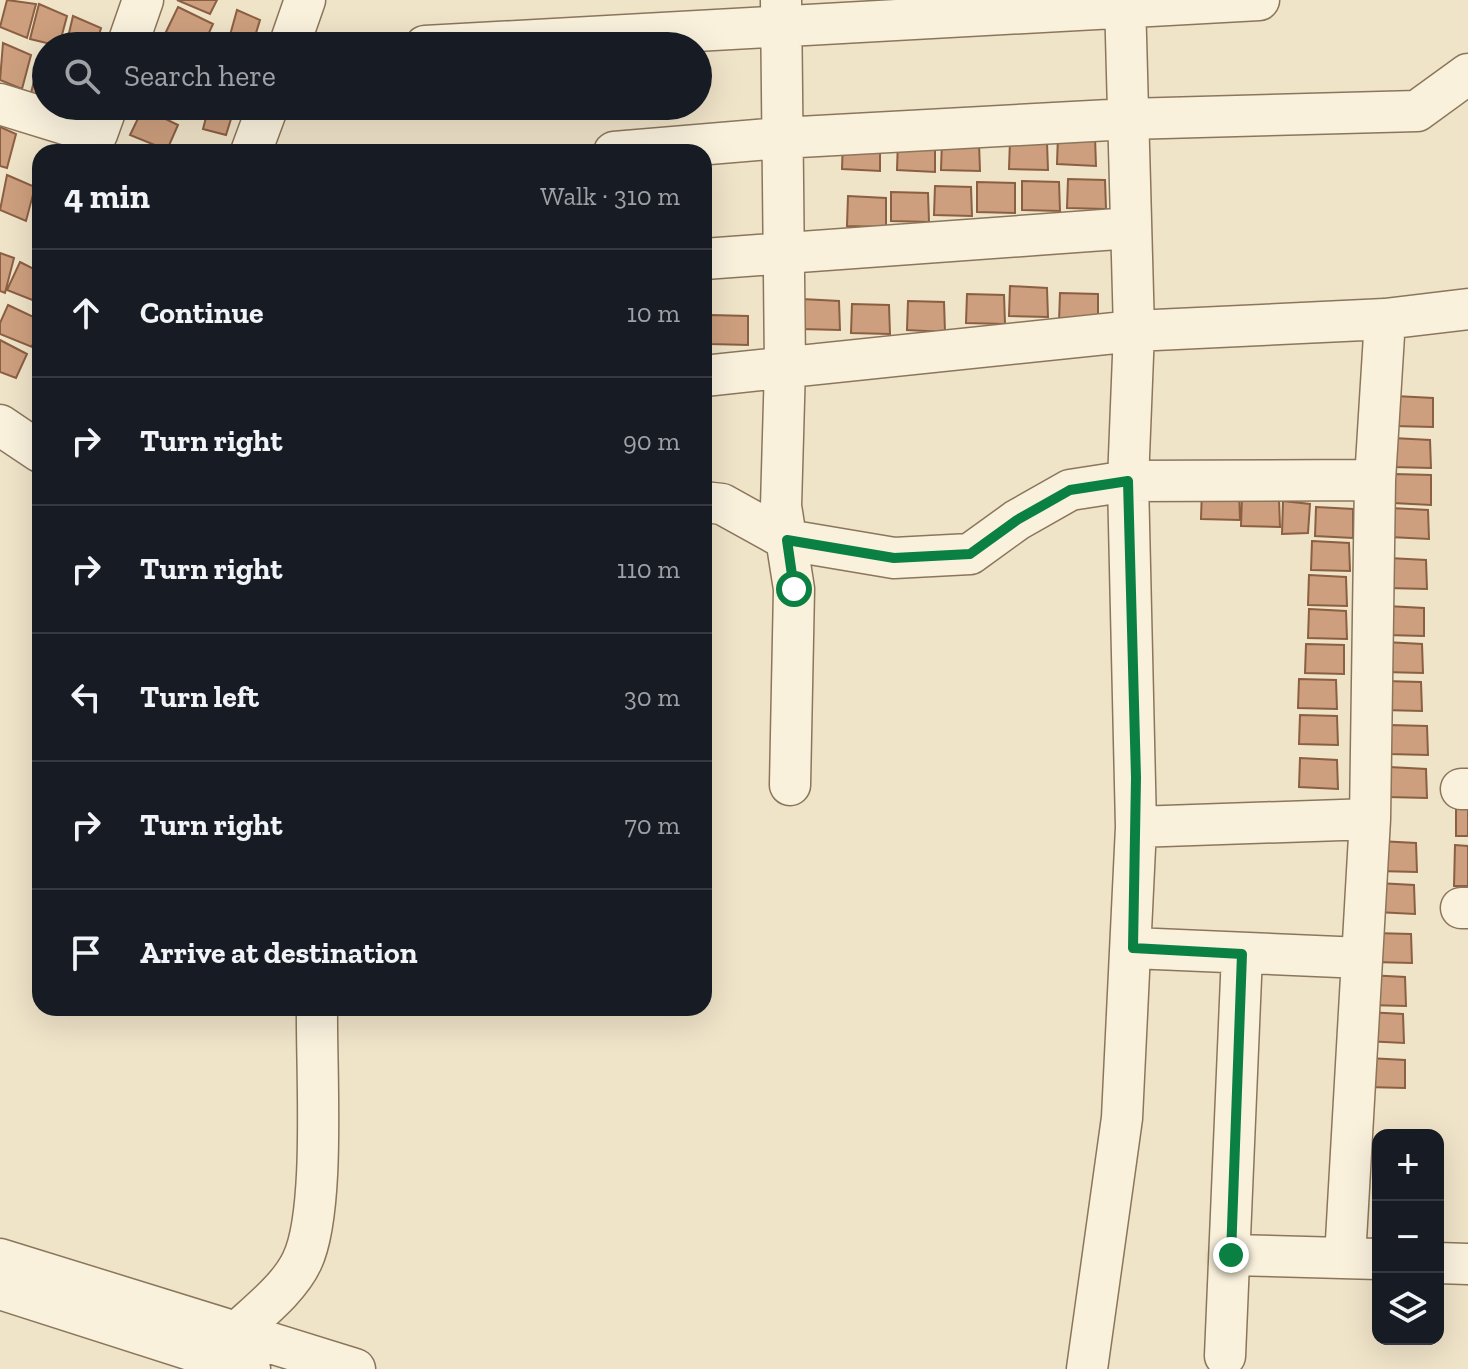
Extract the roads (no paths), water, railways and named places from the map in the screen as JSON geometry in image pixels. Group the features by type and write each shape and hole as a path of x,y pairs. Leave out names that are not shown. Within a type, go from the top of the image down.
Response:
{"street":[{"path":"132,32 143,0"},
{"path":"294,32 305,0"},
{"path":"581,32 781,14 1259,0"},
{"path":"1087,1369 1122,1118 1133,948 1136,827 1128,481 1134,331 1125,2"},
{"path":"781,14 785,366 781,506 794,589 790,785"},
{"path":"709,144 1128,119 1417,111 1468,74"},
{"path":"0,104 32,114"},
{"path":"52,120 97,134 102,120"},
{"path":"254,144 263,120"},
{"path":"712,258 1131,228"},
{"path":"712,375 1134,331 1385,319 1468,309"},
{"path":"1231,1255 1362,1258 1362,958 1370,819 1375,480 1385,319"},
{"path":"0,425 32,447"},
{"path":"712,503 722,504 787,540 894,558 970,554 1017,520 1070,490 1128,481 1375,480"},
{"path":"1136,827 1370,819"},
{"path":"1133,948 1362,958"},
{"path":"1225,1356 1242,954"},
{"path":"243,1351 270,1301 302,1261 315,1201 317,1016"},
{"path":"0,1259 243,1351"},
{"path":"1444,1263 1468,1264"},
{"path":"0,1289 243,1351 355,1369"}]}
